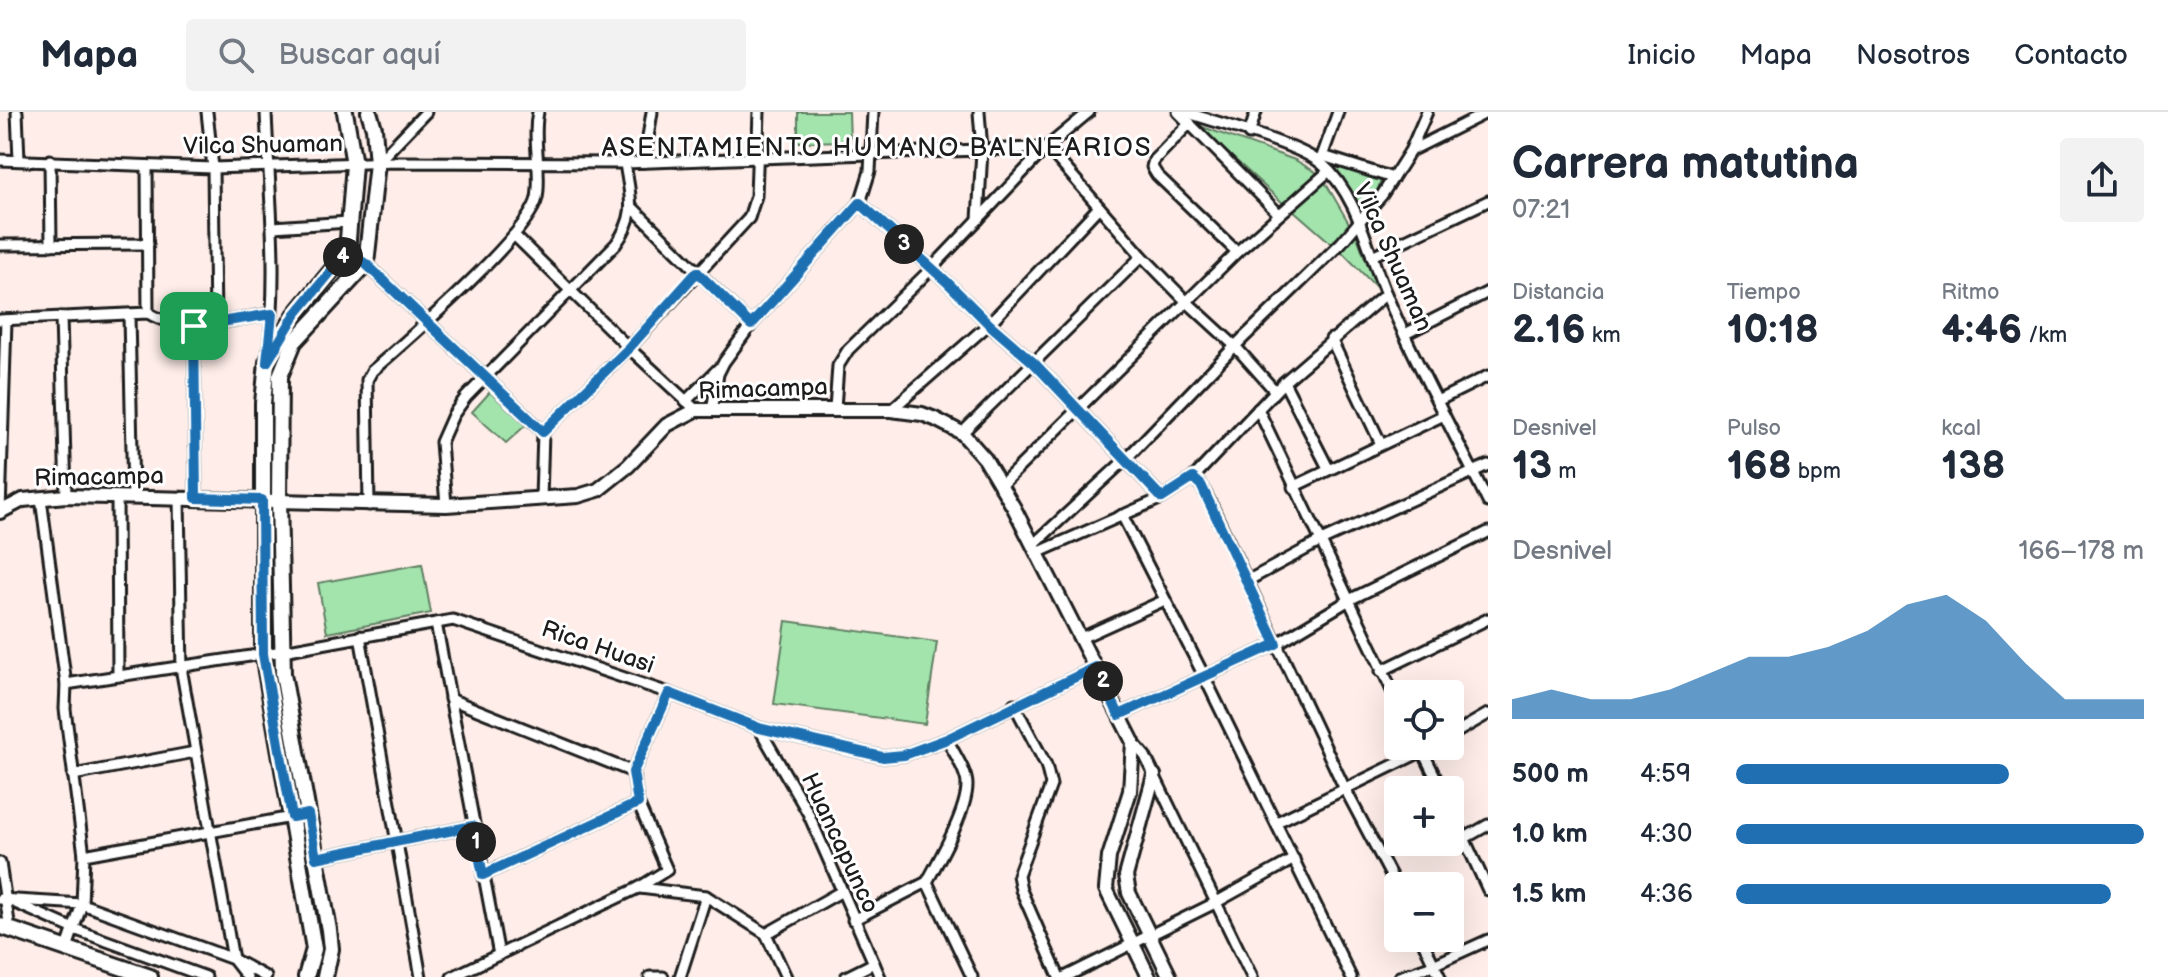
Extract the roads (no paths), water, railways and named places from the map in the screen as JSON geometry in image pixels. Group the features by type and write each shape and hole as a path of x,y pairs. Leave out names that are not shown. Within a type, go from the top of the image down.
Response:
{"main road":[{"path":"306,977 314,949 263,654 263,403 267,362 295,315 347,252 354,164 345,112"},
{"path":"325,977 331,949 283,674 280,376 294,342 366,264 377,163 374,128 369,112"},
{"path":"5,927 150,977"}],"street":[{"path":"17,112 19,160"},
{"path":"207,112 213,168 215,322"},
{"path":"266,112 273,227 272,314 267,362"},
{"path":"377,163 426,112"},
{"path":"369,505 367,380 372,371 428,322 514,235 532,212 537,198 538,112"},
{"path":"644,162 652,112"},
{"path":"541,499 543,432 629,348 749,218 756,196 759,112"},
{"path":"514,235 691,406 751,325 860,203 870,171 873,112"},
{"path":"978,221 982,150 979,112"},
{"path":"835,409 838,366 842,357 1047,147 1089,112"},
{"path":"1178,112 1279,214"},
{"name":"Vilca Shuaman","path":"1185,112 1322,159 1359,223 1386,294 1488,502"},
{"path":"1249,134 1256,112"},
{"path":"1338,112 1322,159 1393,178"},
{"path":"1035,549 1359,223 1410,151 1427,112"},
{"path":"1410,151 1485,115"},
{"path":"1190,123 1154,160 1152,167 1237,252"},
{"path":"1047,147 1142,256 1235,346 1275,391"},
{"name":"Vilca Shuaman","path":"0,160 213,168 377,163 625,163 1047,147"},
{"path":"50,160 51,245"},
{"path":"446,505 441,442 445,428 466,397 616,244 625,230 632,207 625,163"},
{"path":"147,167 148,313"},
{"path":"1000,486 1237,252 1329,171"},
{"path":"1372,256 1488,201"},
{"path":"860,203 1034,363 1162,498"},
{"path":"632,207 751,325"},
{"path":"891,410 989,324 1099,207"},
{"path":"273,227 349,222"},
{"path":"0,245 148,244"},
{"path":"347,252 366,264 543,432"},
{"path":"962,433 1142,256"},
{"path":"1405,334 1488,292"},
{"path":"1035,549 1162,498 1193,478 1284,382 1386,294"},
{"path":"0,512 3,320 148,313 158,319 194,326 272,314"},
{"path":"129,316 133,497"},
{"path":"61,317 66,496"},
{"path":"194,326 196,498"},
{"path":"1331,339 1381,444"},
{"path":"712,411 718,374 724,362"},
{"path":"1437,401 1488,376"},
{"path":"1284,382 1328,468"},
{"name":"Rimacampa","path":"0,512 23,500 66,496 446,505 588,495 628,466 667,425 691,406 712,411 835,409 922,414 962,433 985,459 1035,549 1133,742"},
{"path":"1258,409 1293,487 1351,599 1386,680"},
{"path":"1293,487 1444,415"},
{"path":"1247,581 1323,540 1488,465"},
{"path":"1193,478 1201,485 1210,502 1344,787 1389,872"},
{"path":"117,497 118,676"},
{"path":"179,498 182,667 233,959 247,977"},
{"path":"41,499 66,684 65,709 84,855 82,904 67,948"},
{"path":"1122,515 1277,822 1351,977"},
{"path":"1119,715 1276,644 1351,599 1488,532"},
{"path":"1081,638 1165,600"},
{"path":"1381,671 1488,619"},
{"name":"Rica Huasi","path":"66,684 283,651 453,620 669,693 759,728 883,757 904,755 947,739 1096,667"},
{"path":"436,623 499,955"},
{"path":"360,636 399,840 421,977"},
{"path":"452,977 638,888 667,870 638,803 633,772 669,693"},
{"path":"450,699 633,772"},
{"path":"1014,704 1046,765 1051,785 1018,875 1021,890 1059,977"},
{"path":"1464,728 1488,714"},
{"name":"Huancapunco","path":"759,728 808,813 880,977"},
{"path":"853,920 927,882 947,844 968,783 947,739"},
{"path":"1133,742 1145,756 1252,977"},
{"path":"1133,742 1130,791 1105,873 1106,889 1149,977"},
{"path":"73,775 195,752"},
{"path":"1277,822 1400,760"},
{"path":"1154,775 1126,876 1129,893 1170,977"},
{"path":"483,875 638,803"},
{"path":"84,855 308,814"},
{"path":"1488,825 1465,838 1488,890"},
{"path":"316,858 473,826"},
{"path":"1065,977 1215,903 1294,859"},
{"path":"0,863 5,927"},
{"path":"927,882 972,977"},
{"path":"638,888 706,896 766,934 786,977"},
{"path":"766,934 842,891"},
{"path":"680,977 706,896"},
{"path":"3,899 82,904 233,959 266,977"},
{"path":"3,899 74,929 206,977"},
{"path":"1399,977 1488,940"},
{"path":"1427,952 1440,977"},
{"path":"105,977 109,962"},
{"path":"846,977 874,963"},
{"path":"650,977 663,977"}],"district":[{"name":"ASENTAMIENTO HUMANO BALNEARIOS","path":"877,148"}]}
